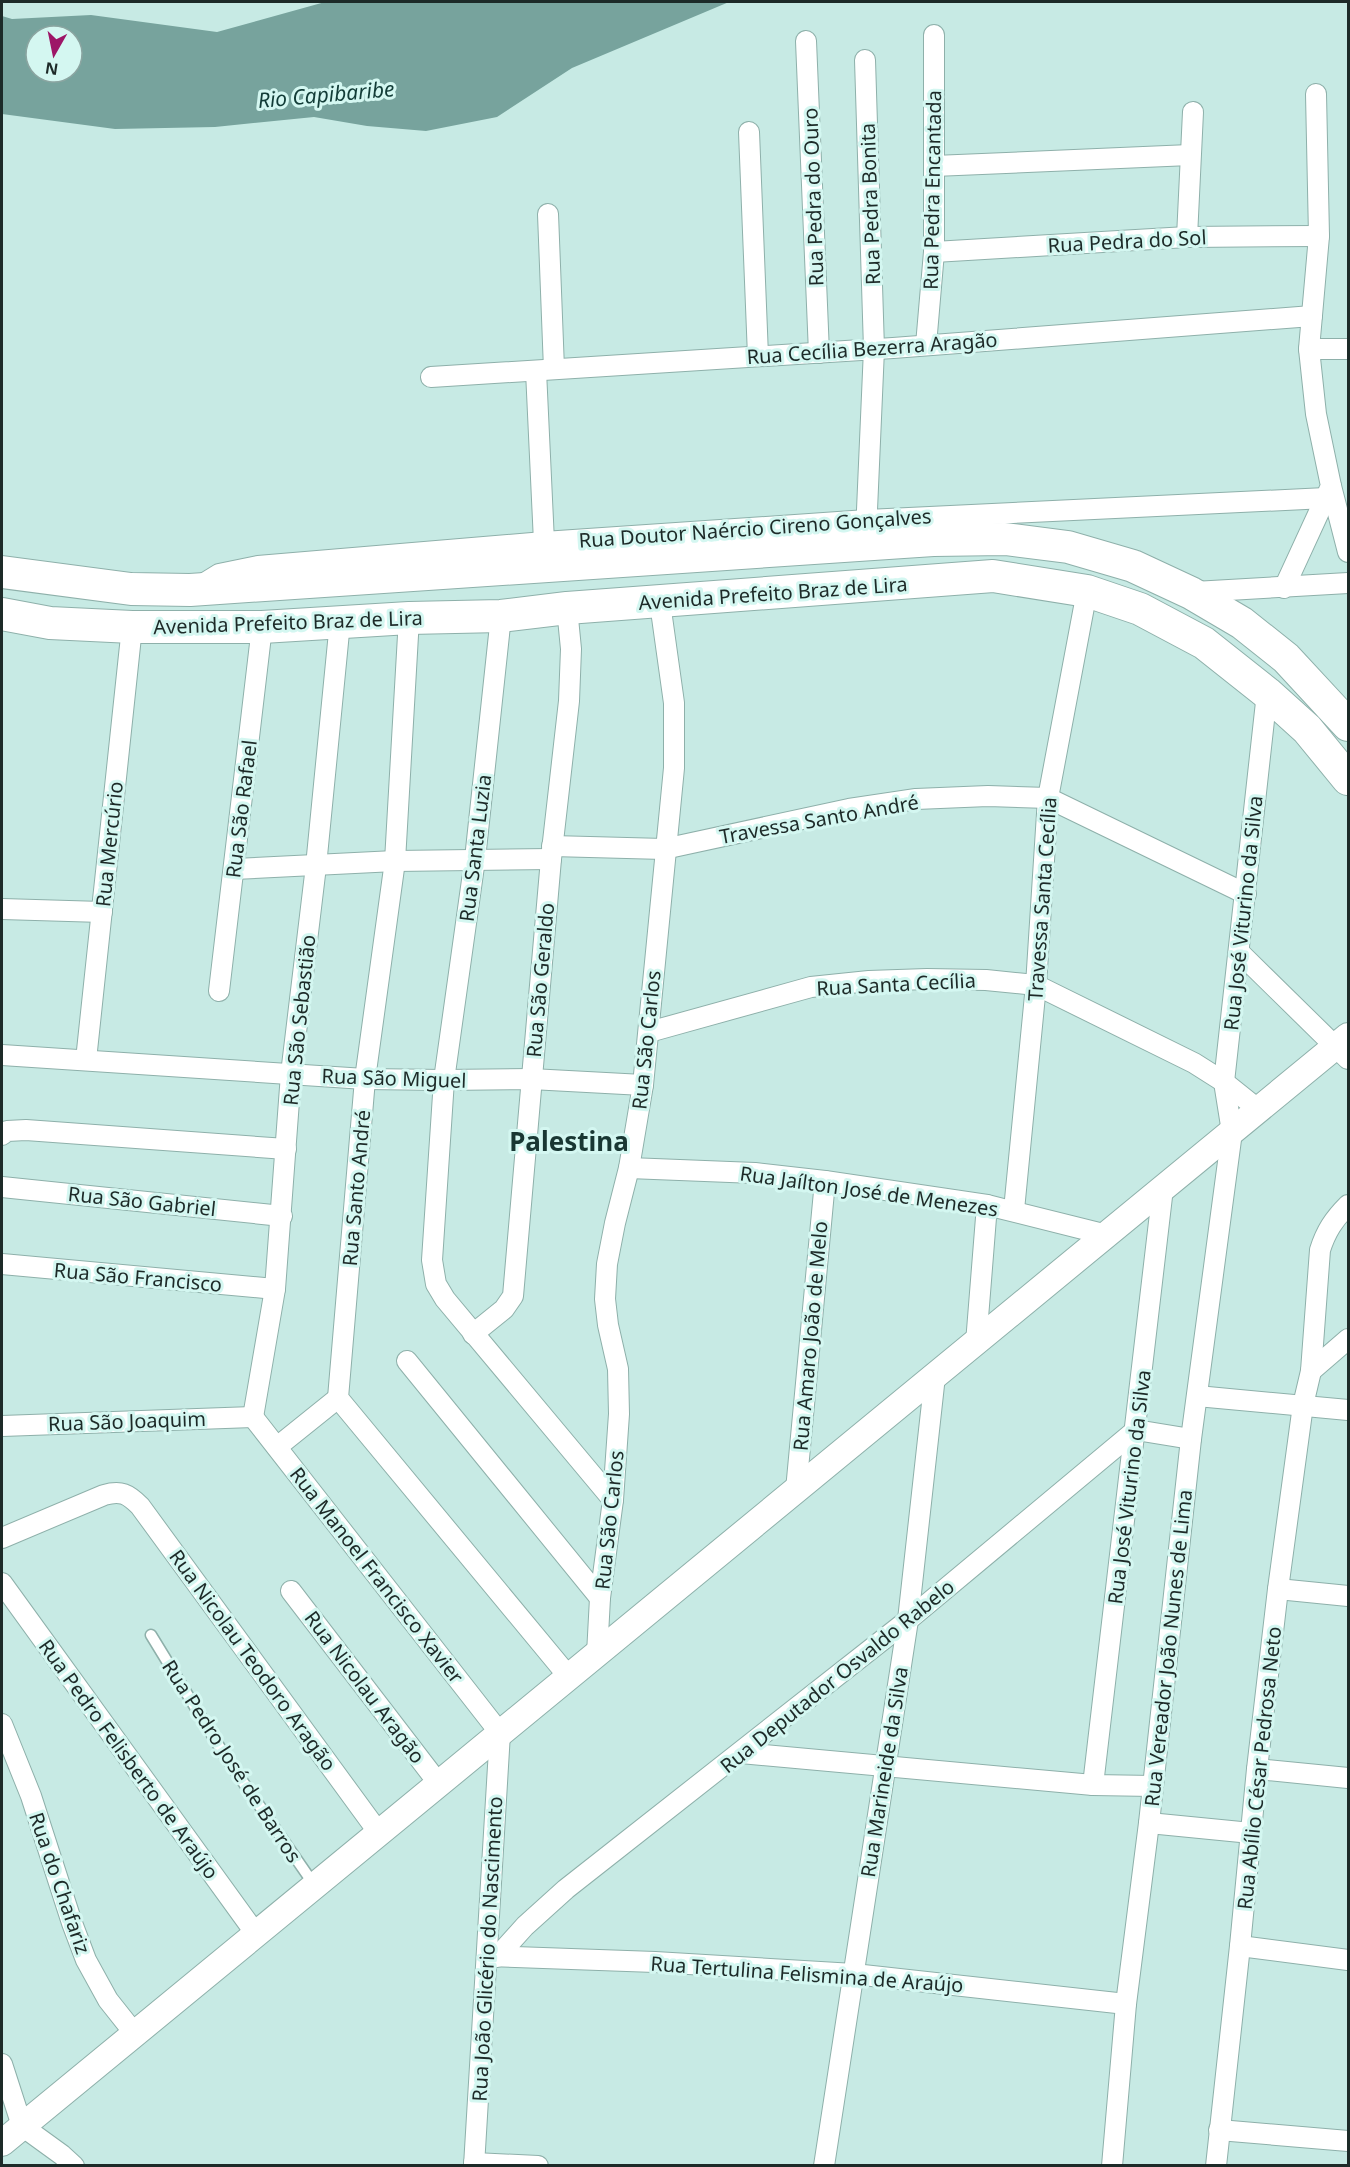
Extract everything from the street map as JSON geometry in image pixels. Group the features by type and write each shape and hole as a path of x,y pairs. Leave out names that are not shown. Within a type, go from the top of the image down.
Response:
{"main road":[{"name":"Avenida Prefeito Braz de Lira","path":"2,572 131,589 190,590 866,532 933,540 1005,539 1068,547 1133,566 1191,593 1242,623 1286,658 1348,725"},
{"name":"Avenida Prefeito Braz de Lira","path":"2,614 50,623 132,627 262,627 410,618 501,616 567,608 660,603 993,576 1087,591 1140,609 1204,643 1267,693 1307,729 1348,779"}],"street":[{"name":"Rua Pedra Encantada","path":"926,345 934,252 934,35"},
{"name":"Rua Pedra do Ouro","path":"806,41 819,353"},
{"name":"Rua Pedra Bonita","path":"865,60 874,349 866,532"},
{"path":"1316,94 1319,236 1309,349 1328,492 1348,552"},
{"path":"1187,237 1193,112"},
{"path":"749,132 758,356"},
{"path":"934,166 1190,155"},
{"path":"544,542 548,214"},
{"name":"Rua Pedra do Sol","path":"934,252 1187,237 1319,236"},
{"name":"Rua Cecília Bezerra Aragão","path":"431,377 819,353 1312,316"},
{"path":"1309,349 1348,349"},
{"path":"1284,588 1328,492"},
{"name":"Rua Doutor Naércio Cireno Gonçalves","path":"190,590 219,574 258,566 544,542 866,532 1328,492"},
{"path":"1191,593 1348,584"},
{"name":"Travessa Santa Cecília","path":"1014,1210 1036,985 1048,798 1087,591"},
{"name":"Rua São Carlos","path":"597,1654 600,1598 613,1500 619,1389 615,1350 608,1325 605,1299 607,1264 629,1168 643,1085 675,736 674,703 660,603"},
{"name":"Rua São Geraldo","path":"473,1334 504,1309 513,1296 551,853 569,701 571,649 567,608"},
{"name":"Rua Santa Luzia","path":"501,616 475,859 444,1080 432,1250 433,1273 436,1284 445,1299 613,1500"},
{"name":"Rua Santo André","path":"338,1398 365,1078 395,861 410,618"},
{"name":"Rua São Sebastião","path":"253,1417 274,1289 282,1216 291,1074 316,866 340,622"},
{"name":"Rua Mercúrio","path":"86,1060 132,627"},
{"name":"Rua São Rafael","path":"219,991 262,627"},
{"name":"Rua José Viturino da Silva","path":"1232,1132 1224,1082 1267,693"},
{"name":"Travessa Santo André","path":"234,869 664,849 849,810 916,800 988,796 1048,798 1246,894"},
{"path":"2,909 102,912"},
{"path":"2,2143 1258,1110 1345,1047 1239,952"},
{"name":"Rua Santa Cecília","path":"649,1032 811,987 869,981 927,979 986,980 1036,985 1194,1063 1224,1082 1258,1110"},
{"name":"Rua São Miguel","path":"2,1055 365,1078 531,1079 643,1085"},
{"path":"2,1135 7,1131 26,1131 286,1149"},
{"name":"Rua Vereador João Nunes de Lima","path":"1112,2166 1126,2004 1149,1823 1191,1439 1232,1132"},
{"name":"Rua Jaílton José de Menezes","path":"629,1168 755,1173 825,1182 1014,1210 1107,1235"},
{"name":"Rua Amaro João de Melo","path":"796,1490 825,1182"},
{"name":"Rua São Gabriel","path":"2,1187 282,1216"},
{"name":"Rua José Viturino da Silva","path":"1093,1785 1163,1188"},
{"path":"976,1343 987,1205"},
{"name":"Rua Abílio César Pedrosa Neto","path":"1215,2166 1278,1589 1303,1405 1311,1371 1320,1250 1324,1236 1333,1221 1348,1205"},
{"name":"Rua São Francisco","path":"2,1264 274,1289"},
{"path":"1311,1371 1348,1339"},
{"path":"407,1361 600,1598"},
{"name":"Rua Marineide da Silva","path":"824,2166 908,1620 935,1376"},
{"path":"1197,1396 1348,1410"},
{"path":"277,1447 338,1398 569,1677"},
{"name":"Rua São Joaquim","path":"2,1426 253,1417"},
{"name":"Rua Manoel Francisco Xavier","path":"253,1417 500,1733"},
{"path":"1136,1430 1191,1439"},
{"name":"Rua Deputador Osvaldo Rabelo","path":"492,1957 566,1889 908,1620 1136,1430"},
{"name":"Rua Nicolau Teodoro Aragão","path":"2,1538 112,1492 122,1492 131,1497 140,1506 379,1833"},
{"name":"Rua Pedro Felisberto de Araújo","path":"2,1583 256,1934"},
{"path":"1278,1589 1348,1596"},
{"name":"Rua Nicolau Aragão","path":"291,1591 439,1784"},
{"name":"Rua do Chafariz","path":"2,1724 31,1796 86,1960 108,2000 135,2034"},
{"name":"Rua João Glicério do Nascimento","path":"474,2164 492,1957 500,1733"},
{"path":"741,1753 1093,1785 1153,1785"},
{"path":"1257,1769 1348,1778"},
{"path":"1149,1823 1251,1833"},
{"path":"1240,1946 1348,1960"},
{"name":"Rua Tertulina Felismina de Araújo","path":"492,1957 655,1962 854,1974 1126,2004"},
{"path":"2,2064 22,2126 74,2166"},
{"path":"1219,2130 1348,2141"},
{"path":"474,2164 538,2166"}],"lane":[{"name":"Rua Pedro José de Barros","path":"151,1635 225,1756 315,1886"}],"water":[{"name":"Rio Capibaribe","path":"325,2 729,2 572,68 497,117 426,131 367,126 314,117 215,127 115,129 2,114 2,16 12,19 91,15 217,32"}],"district":[{"name":"Palestina","path":"569,1141"}]}
